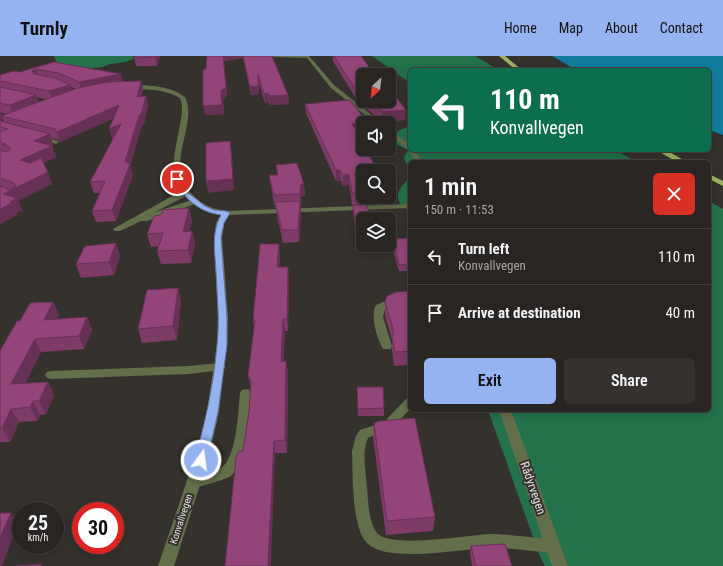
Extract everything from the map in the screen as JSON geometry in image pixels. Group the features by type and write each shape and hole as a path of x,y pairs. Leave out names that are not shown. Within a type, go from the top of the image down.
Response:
{"highway":[{"path":"502,56 517,68"},
{"path":"664,152 679,160"},
{"path":"711,177 723,184"}],"street":[{"path":"274,56 307,56 333,87 371,116"},
{"path":"123,87 158,88 182,97 185,108 177,179 185,193 212,212 226,213 408,206"},
{"path":"35,136 56,142"},
{"path":"396,137 408,147"},
{"path":"137,221 165,202 185,193"},
{"path":"117,229 195,201"},
{"name":"Konvallvegen","path":"166,566 201,460 213,412 222,345 223,318 218,238 220,223 226,213"},
{"path":"387,346 378,317 380,307 408,294"},
{"path":"50,375 188,370 219,367"},
{"path":"193,482 226,471 236,456 240,441 246,393"},
{"path":"408,404 388,425 366,432 359,441 358,451 363,513 368,530 373,538 382,545 407,548 495,541 553,546"},
{"name":"Rådyrvegen","path":"506,412 560,566"}],"green space":[{"path":"54,56 132,56 135,58 126,62 83,69 58,68"},
{"path":"372,56 475,56 496,68 408,68 408,82 396,73 396,68 389,68"},
{"path":"408,127 408,150 396,144 396,133"},
{"path":"408,150 408,152 619,152 633,160 408,160 408,167 404,158"},
{"path":"408,179 408,210 400,203 398,199 399,190"},
{"path":"711,202 723,209 723,566 545,566 539,554 489,412 711,412"}],"water":[{"path":"552,56 723,56 723,135 711,131 711,68 573,68"}],"building":[{"path":"135,56 155,56 155,57 134,58"},
{"path":"207,56 223,56 226,87 221,91 222,105 203,106 203,70 206,69"},
{"path":"243,56 272,56 288,95 269,96 268,93 264,94 258,74 258,86 250,87"},
{"path":"334,56 361,56 370,68 356,68 356,90"},
{"path":"54,62 121,74 79,82 58,73 36,69 32,71 34,74 55,78 70,85 49,91 0,81 0,75 13,71 20,72"},
{"path":"141,81 137,97 146,96 125,162 130,164 112,210 92,211 105,181 90,182 121,124 109,129 119,105 57,132 55,129 1,116 78,88 107,82"},
{"path":"0,87 36,95 10,105 0,103"},
{"path":"396,97 406,110 383,112 378,108 396,108"},
{"path":"350,100 362,116 356,116 356,123 352,124 356,131 356,156 370,156 374,164 356,164 356,174 354,174 356,178 356,193 352,193 349,174 343,175 340,170 336,170 305,104"},
{"path":"0,121 50,134 34,141 52,146 20,160 30,163 41,158 48,172 3,194 17,198 10,202 12,203 0,209 0,186 10,190 16,187 14,183 0,178 0,150 6,152 10,150 10,147 3,145 6,144 0,142 0,132 8,129 0,127"},
{"path":"230,141 233,179 206,181 206,143"},
{"path":"297,163 304,184 301,184 300,194 274,195 269,175 278,175 276,165"},
{"path":"300,201 298,230 282,230 275,202"},
{"path":"353,205 366,205 370,212 356,212 356,229"},
{"path":"189,208 183,232 192,231 188,250 157,251 163,233 147,234 154,216 161,215 163,210"},
{"path":"408,238 408,264 399,265 396,252 396,239"},
{"path":"116,243 109,262 76,264 85,246"},
{"path":"260,244 279,244 277,267 288,267 287,319 283,319 281,362 286,361 285,440 274,441 268,566 225,566 236,457 239,451 243,451 249,412 251,381 248,376 255,320 253,320"},
{"path":"178,288 173,326 138,329 147,290"},
{"path":"408,291 408,351 395,352 392,336 394,332 385,302 387,296 396,292"},
{"path":"53,302 44,320 87,317 79,336 35,339 11,384 48,382 39,401 33,401 30,407 11,409 2,428 0,428 0,351 17,321 20,321 30,303"},
{"path":"357,387 383,387 384,408 358,409"},
{"path":"415,418 435,517 387,521 374,423 380,421"},
{"path":"0,513 11,513 0,538"},
{"path":"505,544 512,566 476,566 471,546"},
{"path":"42,564 41,566 16,566"}],"route":[{"path":"177,179 185,193 203,207 212,212 226,213 220,223 218,238 223,318 222,345 213,412 201,460"}]}
